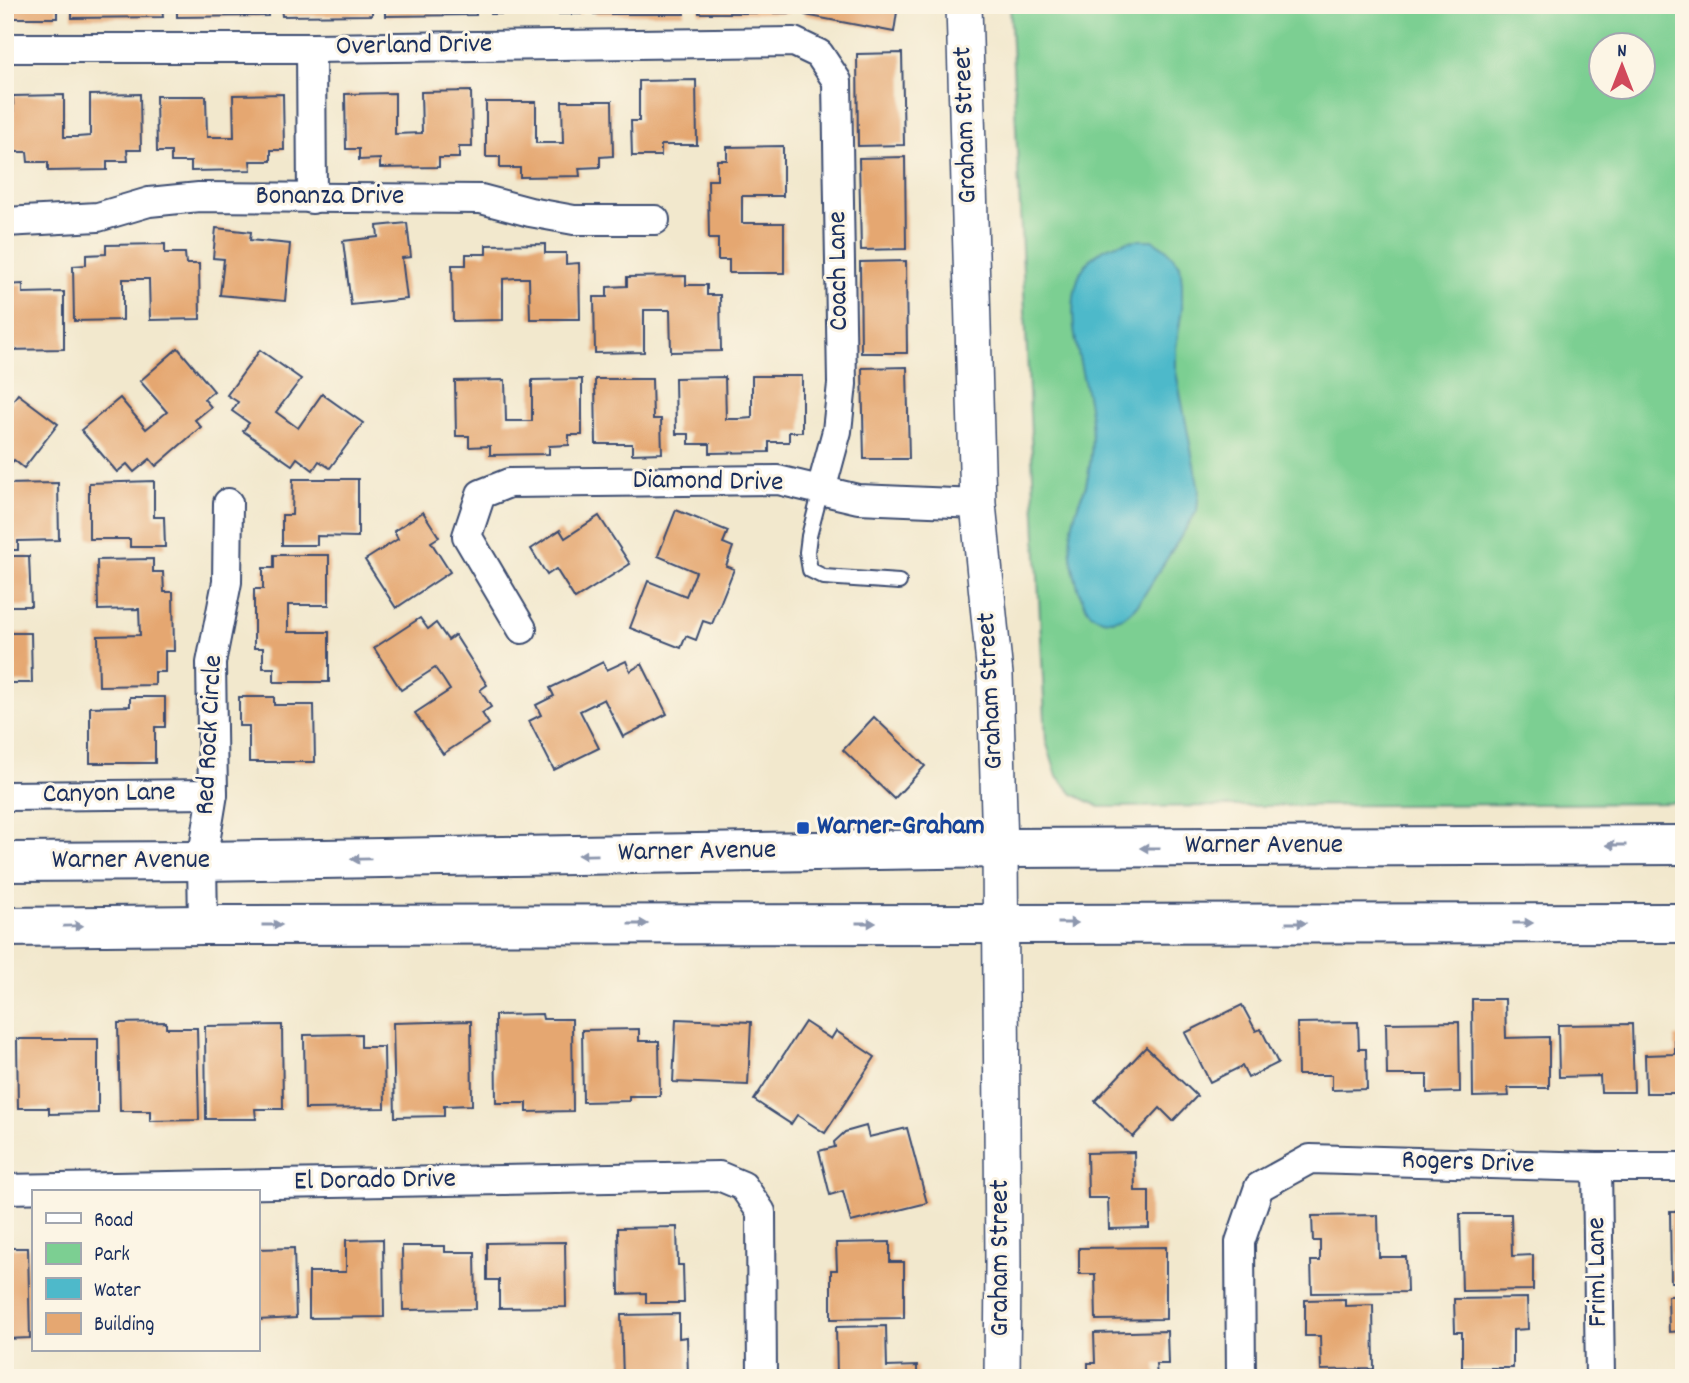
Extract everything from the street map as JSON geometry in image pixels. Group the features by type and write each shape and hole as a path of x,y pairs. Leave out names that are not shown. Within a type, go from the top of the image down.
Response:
{"main road":[{"name":"Warner Avenue","path":"5,862 1000,848 1684,845"},
{"path":"5,927 1684,923"}],"street":[{"name":"Graham Street","path":"964,5 978,504 995,675 1000,848 1002,1378"},
{"name":"Overland Drive","path":"5,48 311,48 794,42 819,54"},
{"path":"311,48 312,199"},
{"name":"Coach Lane","path":"819,54 837,81 842,384 837,430 821,490"},
{"name":"Bonanza Drive","path":"5,222 98,217 149,202 199,197 481,199 574,220 655,219"},
{"name":"Diamond Drive","path":"522,629 467,536 481,494 509,482 778,480 858,499 978,504"},
{"name":"Red Rock Circle","path":"203,925 202,861 212,794 211,663 227,582 228,503"},
{"name":"Canyon Lane","path":"5,796 212,794"},
{"name":"Rogers Drive","path":"1241,1378 1240,1242 1259,1187 1310,1159 1684,1167"},
{"name":"Friml Lane","path":"1597,1167 1600,1378"},
{"name":"El Dorado Drive","path":"5,1189 719,1176 743,1186 761,1212 762,1378"}],"lane":[{"path":"821,490 809,536 807,552 810,570 824,577 899,582"}],"green space":[{"path":"1010,5 1684,5 1684,803 1100,807 1073,794 1057,776 1046,741"}],"water":[{"path":"1136,240 1152,240 1166,249 1180,265 1182,308 1176,348 1176,372 1199,490 1197,511 1139,603 1123,617 1109,620 1094,616 1088,609 1075,577 1071,553 1072,526 1086,485 1092,437 1089,404 1074,332 1074,296 1078,279 1087,262 1109,247"}],"building":[{"path":"5,5 57,5 57,18 5,18"},
{"path":"72,5 162,5 163,17 72,18"},
{"path":"177,5 268,5 268,16 177,17"},
{"path":"281,5 372,5 372,15 282,16"},
{"path":"385,5 476,5 476,15 385,16"},
{"path":"490,5 581,5 581,14 491,14"},
{"path":"594,5 684,5 684,14 594,14"},
{"path":"699,5 789,5 789,13 699,13"},
{"path":"806,5 898,5 894,32 805,15"},
{"path":"902,53 904,145 858,146 857,54"},
{"path":"696,80 697,145 661,145 661,156 632,156 631,121 639,121 639,81"},
{"path":"471,91 472,147 459,147 459,158 439,158 439,167 380,168 380,159 359,160 359,149 346,149 345,94 395,93 395,134 422,133 421,92"},
{"path":"140,94 141,150 127,150 128,161 107,161 107,170 48,171 48,162 28,162 27,152 14,152 13,96 64,95 64,137 77,137 90,136 90,95"},
{"path":"283,94 284,150 271,150 271,161 250,161 251,170 191,171 191,162 171,162 171,152 157,152 156,96 206,96 207,137 234,137 233,95"},
{"path":"562,101 612,101 613,156 600,157 600,167 579,168 580,176 520,177 520,168 500,168 500,157 486,157 486,102 536,102 536,143 563,143"},
{"path":"783,146 783,196 742,196 742,223 784,223 784,273 729,273 729,260 718,260 718,239 709,239 708,180 717,180 717,160 727,160 727,147"},
{"path":"905,157 906,249 861,250 859,158"},
{"path":"407,223 411,257 402,258 407,299 351,305 343,241 378,237 377,226"},
{"path":"216,228 251,232 250,240 290,244 285,301 220,295 224,259 213,258"},
{"path":"165,244 165,253 185,253 186,264 199,264 200,319 150,320 149,279 123,279 123,320 74,321 73,266 86,265 86,255 106,254 106,245"},
{"path":"545,244 545,253 566,253 566,264 579,263 580,319 530,319 529,278 516,278 503,279 503,320 453,321 452,265 466,265 466,254 486,254 486,245"},
{"path":"906,261 907,353 861,353 860,262"},
{"path":"686,276 686,285 707,285 707,295 720,295 721,351 671,352 670,310 644,310 644,352 595,353 594,297 607,297 607,287 627,286 627,277"},
{"path":"23,284 23,293 64,292 64,349 5,350 5,285"},
{"path":"178,348 214,391 204,399 211,407 195,420 201,427 156,466 150,459 134,472 127,464 117,472 81,430 120,398 146,429 167,412 140,381"},
{"path":"260,350 301,379 276,412 298,428 322,394 363,423 330,468 319,461 313,470 297,458 292,465 243,431 249,423 232,411 238,402 227,395"},
{"path":"907,367 909,459 864,459 862,368"},
{"path":"752,376 802,376 802,432 789,432 789,442 769,442 769,452 710,453 710,444 689,444 689,434 676,434 675,378 725,377 726,419 739,419 752,418"},
{"path":"582,379 582,435 569,435 569,445 549,446 549,454 490,455 490,446 469,447 469,436 456,436 455,381 505,380 506,421 532,421 532,380"},
{"path":"595,379 652,379 653,419 661,419 662,453 632,454 632,444 596,444"},
{"path":"18,394 58,424 24,468 14,460 7,468 5,411"},
{"path":"293,479 358,479 358,537 317,536 317,545 282,545 282,515 292,515"},
{"path":"154,481 154,517 164,517 165,547 130,547 130,539 89,539 89,483"},
{"path":"58,483 59,540 18,541 18,550 5,550 5,484"},
{"path":"676,510 728,531 723,543 733,547 726,566 734,569 712,624 703,621 696,640 686,636 681,648 630,628 648,581 686,596 696,572 658,556"},
{"path":"423,512 439,537 431,542 450,572 396,608 365,560 398,539 394,531"},
{"path":"599,516 630,564 575,599 556,569 547,575 531,549 560,530 565,538"},
{"path":"274,555 329,555 329,605 288,605 288,632 329,632 329,682 274,682 274,668 263,668 263,648 254,648 254,589 263,589 263,568 274,568"},
{"path":"5,556 29,556 31,606 5,606"},
{"path":"153,559 153,572 163,572 164,592 173,592 174,651 165,651 165,672 155,672 155,685 99,686 98,636 140,635 139,609 98,610 97,560"},
{"path":"420,618 428,629 436,623 448,640 455,635 487,685 480,690 491,707 482,713 489,724 443,754 415,713 450,690 443,679 435,668 401,690 374,648"},
{"path":"5,633 31,633 32,683 5,683"},
{"path":"626,661 630,671 642,664 667,714 623,737 604,699 580,711 599,748 554,770 529,721 541,715 536,705 554,696 550,688 603,662 607,670"},
{"path":"130,697 165,697 165,727 155,727 155,763 90,763 90,707 130,706"},
{"path":"239,697 274,697 274,705 314,705 315,762 249,762 249,726 239,726"},
{"path":"874,717 925,766 894,799 843,750"},
{"path":"1472,999 1505,999 1506,1038 1549,1037 1549,1088 1508,1088 1509,1096 1473,1097"},
{"path":"1242,1005 1256,1031 1261,1029 1278,1063 1248,1078 1242,1066 1210,1082 1185,1033"},
{"path":"542,1014 543,1019 572,1019 573,1111 527,1112 527,1103 496,1103 495,1015"},
{"path":"676,1019 751,1022 748,1085 673,1082"},
{"path":"471,1021 472,1105 444,1106 444,1116 395,1117 393,1023"},
{"path":"166,1022 166,1028 197,1028 199,1120 150,1121 150,1111 120,1111 118,1023"},
{"path":"805,1022 831,1039 836,1031 875,1057 825,1133 797,1115 791,1124 754,1100"},
{"path":"1358,1022 1359,1049 1366,1049 1367,1089 1332,1090 1332,1075 1298,1075 1297,1023"},
{"path":"1459,1022 1460,1092 1427,1093 1427,1075 1387,1075 1386,1023"},
{"path":"1632,1024 1634,1092 1601,1092 1600,1076 1559,1077 1558,1025"},
{"path":"282,1025 283,1109 255,1109 256,1119 206,1119 205,1026"},
{"path":"639,1029 639,1041 659,1041 660,1096 629,1096 629,1101 583,1102 582,1030"},
{"path":"361,1034 361,1047 384,1047 385,1108 305,1109 304,1035"},
{"path":"1684,1036 1684,1085 1679,1085 1679,1093 1646,1093 1645,1055 1675,1054 1675,1037"},
{"path":"17,1039 98,1039 98,1113 49,1114 49,1108 18,1108"},
{"path":"1146,1047 1197,1096 1173,1121 1160,1108 1133,1137 1095,1101"},
{"path":"866,1126 869,1137 907,1128 927,1203 851,1222 843,1191 830,1195 819,1151 835,1147 834,1142 845,1132"},
{"path":"1134,1152 1135,1191 1149,1191 1149,1228 1109,1229 1108,1198 1088,1198 1087,1153"},
{"path":"1670,1211 1684,1211 1684,1282 1671,1282"},
{"path":"1460,1214 1511,1214 1512,1256 1533,1255 1533,1290 1462,1291"},
{"path":"1378,1215 1379,1257 1406,1257 1407,1292 1312,1293 1311,1261 1320,1261 1320,1241 1313,1241 1312,1216"},
{"path":"677,1227 678,1265 683,1265 684,1303 646,1303 646,1293 619,1294 618,1228"},
{"path":"383,1239 384,1317 309,1318 309,1272 346,1272 346,1240"},
{"path":"565,1242 566,1307 499,1308 499,1280 487,1280 487,1243"},
{"path":"890,1242 890,1262 904,1262 904,1318 831,1319 831,1270 837,1270 836,1243"},
{"path":"402,1246 445,1246 445,1252 475,1252 476,1309 403,1310"},
{"path":"1166,1247 1166,1319 1096,1320 1095,1274 1079,1274 1079,1248"},
{"path":"5,1248 28,1248 30,1338 5,1339"},
{"path":"294,1248 296,1318 259,1320 259,1249"},
{"path":"1668,1296 1684,1299 1684,1331 1669,1332"},
{"path":"1527,1298 1528,1329 1513,1330 1513,1368 1462,1368 1462,1332 1455,1332 1454,1299"},
{"path":"1345,1299 1345,1306 1373,1305 1374,1369 1321,1370 1320,1336 1305,1336 1305,1300"},
{"path":"679,1314 679,1338 687,1337 688,1378 623,1378 621,1315"},
{"path":"886,1326 887,1367 917,1366 917,1378 837,1378 836,1327"},
{"path":"1167,1331 1168,1364 1156,1364 1157,1378 1088,1378 1088,1363 1095,1363 1094,1333"}],"place":[{"name":"Warner-Graham","path":"803,828"}]}
